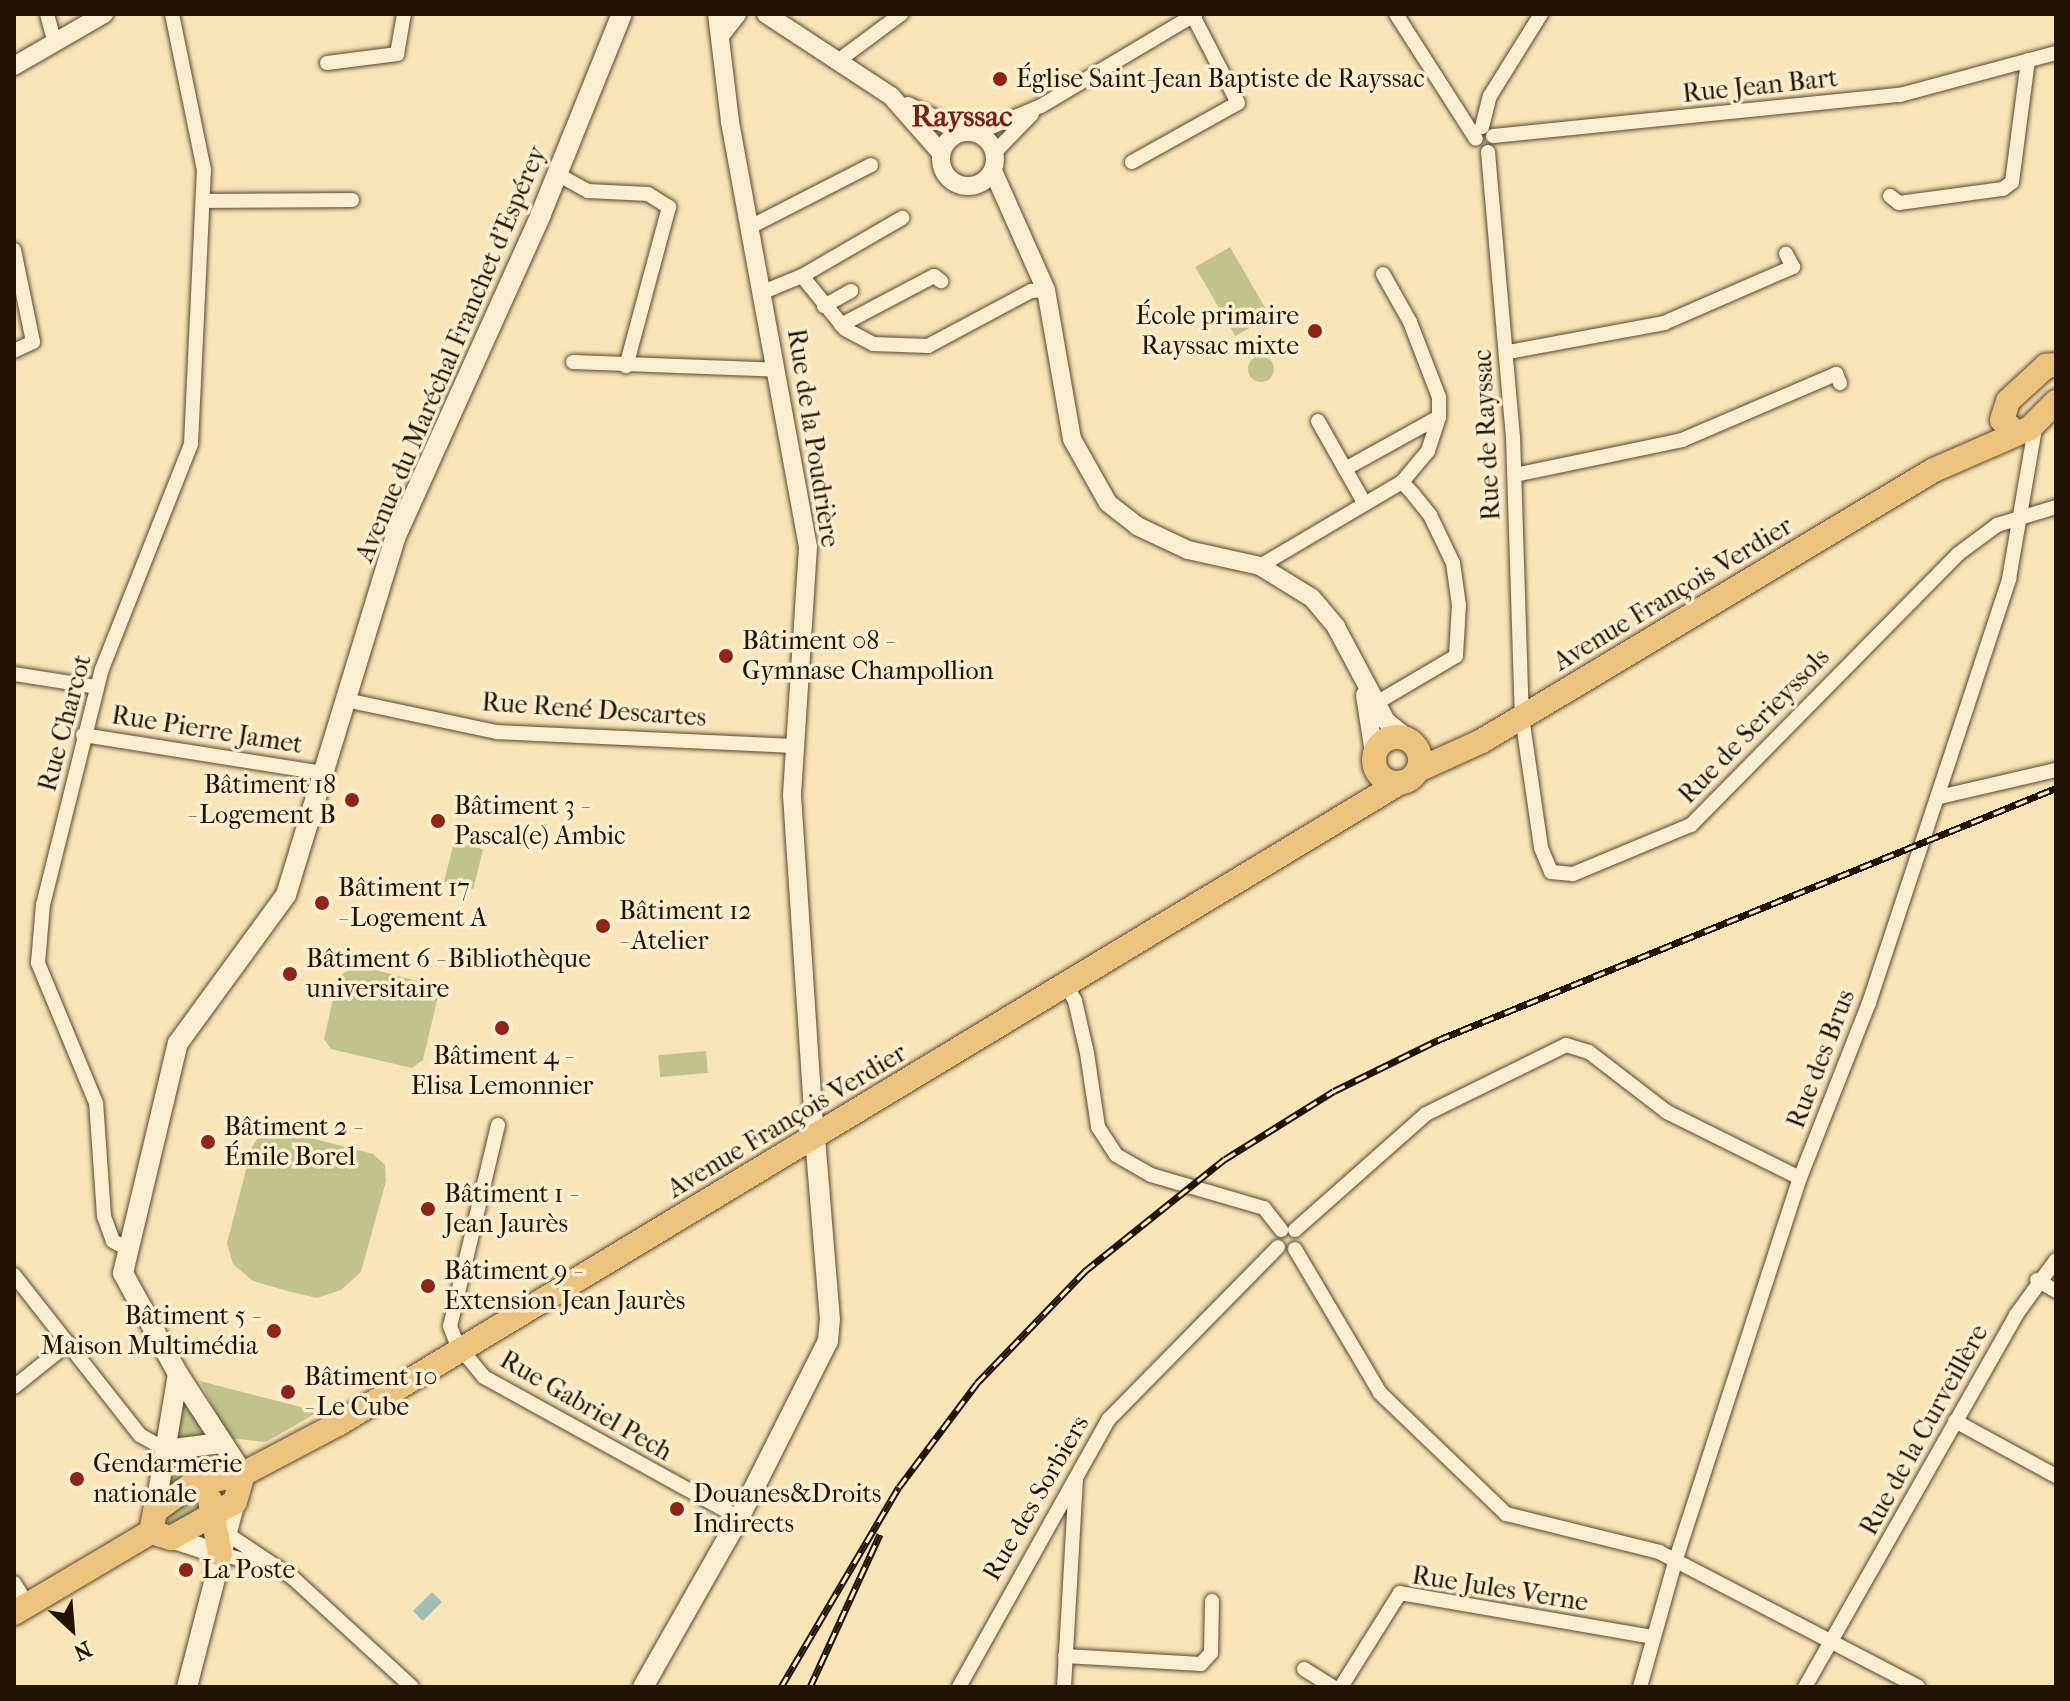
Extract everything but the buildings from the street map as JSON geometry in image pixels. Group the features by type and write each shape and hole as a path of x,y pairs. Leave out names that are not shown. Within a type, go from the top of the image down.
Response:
{"main road":[{"name":"Avenue du Maréchal Franchet d'Espérey","path":"243,1474 178,1374 123,1273 126,1248 178,1043 286,895 395,538 557,174 622,14"},
{"path":"2021,428 2053,361"},
{"path":"2021,428 2056,402"},
{"name":"Avenue François Verdier","path":"243,1474 338,1424 460,1348 1357,813 1405,761 1522,717 1934,470 2021,428"},
{"path":"643,1687 739,1518 828,1341 830,1320 815,1138"},
{"path":"159,1527 166,1450 178,1374"},
{"path":"166,1450 221,1443"},
{"path":"21,1609 159,1527 206,1478 243,1474 235,1502 220,1534 187,1687"},
{"path":"206,1478 220,1534"},
{"path":"159,1527 220,1534"},
{"path":"159,1527 220,1534"}],"street":[{"path":"47,14 55,43"},
{"path":"14,66 104,14"},
{"name":"Rue Charcot","path":"126,1248 113,1241 104,1216 96,1103 38,963 43,905 97,687 191,444 204,170 172,14"},
{"path":"327,63 397,54 404,14"},
{"name":"Rue de la Poudrière","path":"717,14 750,227 808,547 793,746 815,1138"},
{"path":"720,36 737,14"},
{"path":"766,14 894,99 970,132 995,152"},
{"path":"838,61 846,49 901,14"},
{"path":"1396,14 1484,134"},
{"path":"941,153 949,140 1041,106 1194,15 1238,103 1132,162"},
{"path":"1484,134 1490,96 1540,15"},
{"name":"Rue Jean Bart","path":"1484,134 1900,95 2056,53"},
{"path":"1890,196 1899,203 2003,189 2012,182 2028,60"},
{"path":"894,99 941,153 948,178 972,186 1013,216"},
{"path":"1041,106 995,152 993,171 1046,290 1072,439 1108,503 1137,526 1188,550 1260,566 1312,598 1336,627 1378,702 1405,761"},
{"name":"Rue de Rayssac","path":"1484,134 1508,352 1522,717"},
{"path":"750,227 871,165"},
{"path":"972,186 993,171"},
{"path":"557,174 588,191 648,194 669,207 626,366"},
{"path":"204,201 352,200"},
{"path":"763,292 802,276 902,218"},
{"path":"14,250 33,342 14,351"},
{"path":"1508,352 1664,323 1793,267 1786,254"},
{"path":"1260,566 1402,482 1428,451 1439,417 1433,372 1383,274"},
{"path":"802,276 841,325 873,344 928,346 1031,291 1046,290"},
{"path":"841,325 934,276 941,281"},
{"path":"824,306 851,291"},
{"path":"573,362 777,370"},
{"path":"1515,475 1682,440 1836,374 1840,383"},
{"path":"1345,469 1439,417"},
{"path":"1318,421 1365,504"},
{"name":"Rue des Brus","path":"1640,1687 1676,1559 1800,1178 1869,1003 2009,579 2022,519 2021,428"},
{"path":"1378,702 1456,656 1459,605 1453,563 1430,515 1402,482"},
{"name":"Rue de Serieyssols","path":"1522,717 1541,848 1551,872 1573,874 1680,833 1958,554 1997,525 2056,507"},
{"path":"1361,672 1405,761"},
{"path":"14,674 97,687"},
{"name":"Rue René Descartes","path":"346,700 497,732 793,746"},
{"name":"Rue Pierre Jamet","path":"83,735 324,773"},
{"path":"1939,797 2056,770"},
{"path":"1067,987 1075,1001 1087,1053 1098,1127 1116,1155 1151,1175 1264,1208 1300,1240 1295,1249"},
{"path":"1295,1249 1278,1247 1288,1230 1426,1114 1566,1045 1589,1052 1667,1112 1800,1178"},
{"path":"460,1348 450,1326 498,1125"},
{"name":"Rue des Sorbiers","path":"959,1687 1046,1524 1109,1419 1278,1247"},
{"path":"1295,1249 1380,1393 1488,1500 1527,1522 1659,1552 1676,1559 1918,1687"},
{"name":"Rue de la Curveillère","path":"1805,1687 2037,1280 2056,1260"},
{"path":"14,1275 140,1435 166,1450"},
{"path":"2037,1280 2056,1291"},
{"path":"14,1387 69,1343"},
{"name":"Rue Gabriel Pech","path":"460,1348 484,1377 739,1518"},
{"path":"1955,1421 2056,1476"},
{"path":"1064,1687 1076,1477"},
{"path":"1046,1524 1066,1526 1072,1534"},
{"path":"220,1534 293,1578 412,1687"},
{"path":"220,1534 271,1567"},
{"path":"14,1583 21,1609"},
{"name":"Rue Jules Verne","path":"1341,1687 1400,1593 1652,1637"},
{"path":"1065,1656 1201,1664 1211,1653 1212,1601"},
{"path":"1304,1669 1333,1687"}],"green space":[{"path":"1230,247 1270,316 1235,336 1195,267"},
{"path":"1261,356 1270,360 1274,369 1270,378 1261,382 1252,378 1248,369 1252,360"},
{"path":"454,842 483,849 473,889 444,882"},
{"path":"356,965 429,984 438,996 423,1060 412,1068 331,1049 324,1039 338,977"},
{"path":"706,1051 708,1073 660,1077 658,1055"},
{"path":"276,1129 373,1154 385,1165 386,1181 361,1272 341,1290 317,1298 253,1281 233,1264 227,1243 252,1147 261,1133"},
{"path":"200,1381 318,1412 266,1442 229,1438"},
{"path":"182,1388 205,1430 205,1439 172,1441"},
{"path":"207,1454 219,1463 166,1494 173,1459"},
{"path":"200,1494 201,1509 183,1523 168,1523 166,1516 178,1500"}],"water":[{"path":"432,1592 442,1602 423,1621 413,1611"}],"railway":[{"path":"781,1687 899,1487 977,1383 1085,1271 1225,1159 1334,1091 1438,1040 2056,788"},
{"path":"810,1687 880,1534"}],"place":[{"name":"Église Saint-Jean Baptiste de Rayssac","path":"1000,79"},
{"name":"École primaire Rayssac mixte","path":"1315,331"},
{"name":"Bâtiment 08 - Gymnase Champollion","path":"726,656"},
{"name":"Bâtiment 18 - Logement B","path":"352,800"},
{"name":"Bâtiment 3 - Pascal(e) Ambic","path":"438,821"},
{"name":"Bâtiment 17 - Logement A","path":"322,903"},
{"name":"Bâtiment 12 - Atelier","path":"603,926"},
{"name":"Bâtiment 6 - Bibliothèque universitaire","path":"290,974"},
{"name":"Bâtiment 4 - Elisa Lemonnier","path":"502,1028"},
{"name":"Bâtiment 2 - Émile Borel","path":"208,1142"},
{"name":"Bâtiment 1 - Jean Jaurès","path":"428,1209"},
{"name":"Bâtiment 9 - Extension Jean Jaurès","path":"428,1286"},
{"name":"Bâtiment 5 - Maison Multimédia","path":"274,1331"},
{"name":"Bâtiment 10 - Le Cube","path":"288,1392"},
{"name":"Gendarmerie nationale","path":"77,1479"},
{"name":"Douanes&Droits Indirects","path":"677,1509"},
{"name":"La Poste","path":"186,1570"}],"district":[{"name":"Rayssac","path":"962,117"}]}
